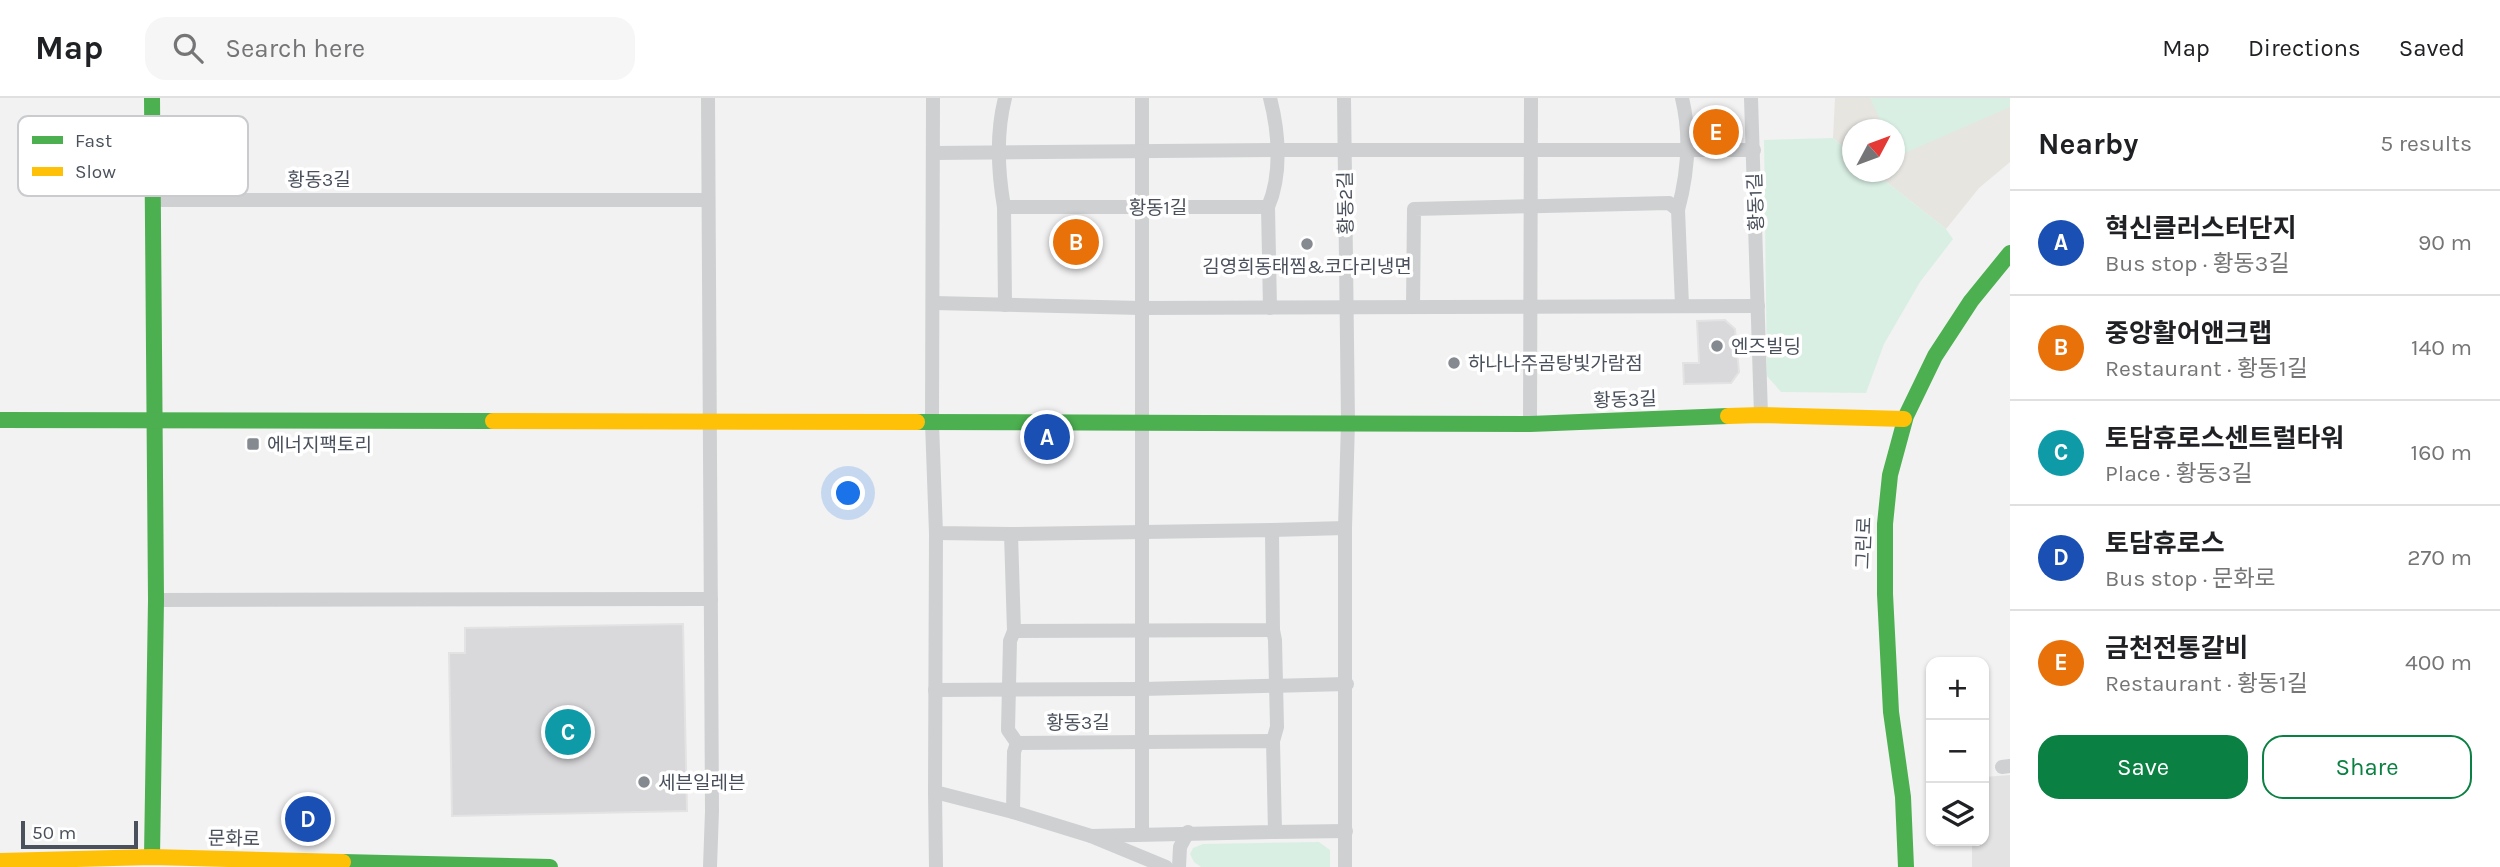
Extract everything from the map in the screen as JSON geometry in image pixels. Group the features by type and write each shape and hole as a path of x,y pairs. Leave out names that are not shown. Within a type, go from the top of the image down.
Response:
{"street":[{"path":"152,98 152,116"},
{"path":"708,98 712,811 710,867"},
{"path":"933,98 932,423 936,533 936,867"},
{"path":"1005,98 1000,120 1005,305"},
{"path":"1142,98 1142,833"},
{"path":"1270,98 1275,115 1277,150 1276,189 1268,207 1270,308"},
{"name":"황동2길","path":"1343,98 1348,422"},
{"path":"1530,424 1531,98"},
{"path":"1682,98 1687,123 1686,177 1678,209 1682,305"},
{"name":"황동1길","path":"1751,98 1761,415"},
{"path":"933,153 1754,150"},
{"path":"152,196 156,600 152,857"},
{"name":"황동3길","path":"152,200 708,200"},
{"path":"1413,307 1414,209 1669,204 1678,209"},
{"name":"황동1길","path":"1004,207 1268,207"},
{"name":"그린로","path":"1906,867 1903,788 1892,718 1891,670 1882,577 1884,520 1890,472 1904,419 1954,326 1993,271 2010,253"},
{"path":"934,303 1141,308 1758,306"},
{"name":"황동3길","path":"0,420 1530,424 1761,415 1904,419"},
{"path":"1345,867 1345,528 1348,422"},
{"path":"936,533 1345,528"},
{"path":"1272,530 1278,727 1273,741 1275,832"},
{"path":"1011,534 1014,631 1010,641 1008,730 1017,743 1014,752 1013,812"},
{"path":"156,600 711,599"},
{"path":"1014,631 1273,630"},
{"path":"934,690 1347,684"},
{"name":"황동3길","path":"1017,743 1273,741"},
{"path":"936,792 1091,836 1137,861 1166,867"},
{"path":"1091,836 1346,831"},
{"path":"1179,867 1180,847 1188,832"},
{"name":"문화로","path":"0,860 152,857 550,867"}],"shaded area":[{"path":"1835,98 2010,98 2010,162 1979,188 1946,229 1887,182 1905,182 1905,119 1842,119 1842,146 1833,138"},
{"path":"2010,775 2010,867 1972,867 1972,846 1989,846 1989,777"}],"green space":[{"path":"1870,98 2010,98 2010,107 1905,153 1905,119 1879,119"},
{"path":"1833,138 1842,146 1842,182 1887,182 1946,229 1953,239 1920,282 1884,344 1866,393 1781,392 1767,376 1764,140"},
{"path":"1319,842 1330,850 1330,867 1201,867 1194,862 1190,854 1193,848 1203,844"}],"building":[{"name":"엔즈빌딩","path":"1725,320 1735,329 1739,372 1731,383 1684,384 1683,363 1699,363 1697,321"},
{"path":"683,624 687,811 452,816 449,653 465,653 465,628"}],"traffic: fast":[{"path":"152,98 152,116"},
{"path":"152,857 156,600 153,196"},
{"path":"1906,867 1903,797 1891,712 1885,594 1885,524 1890,475 1906,416 1935,356 1971,301 2010,253"},
{"path":"917,422 1530,424 1728,416"},
{"path":"0,420 493,421"},
{"path":"343,862 550,867"}],"traffic: slow":[{"path":"1728,416 1904,419"},
{"path":"493,421 917,422"},
{"path":"0,861 152,857 343,862"}],"place":[{"name":"금천전통갈비","path":"1716,132"},
{"name":"중앙활어앤크랩","path":"1076,242"},
{"name":"김영희동태찜&코다리냉면","path":"1307,244"},
{"name":"엔즈빌딩","path":"1717,346"},
{"name":"하나나주곰탕빛가람점","path":"1454,363"},
{"name":"혁신클러스터단지","path":"1047,437"},
{"name":"에너지팩토리","path":"253,444"},
{"name":"토담휴로스센트럴타워","path":"568,732"},
{"name":"세븐일레븐","path":"644,782"},
{"name":"토담휴로스","path":"308,819"}]}
